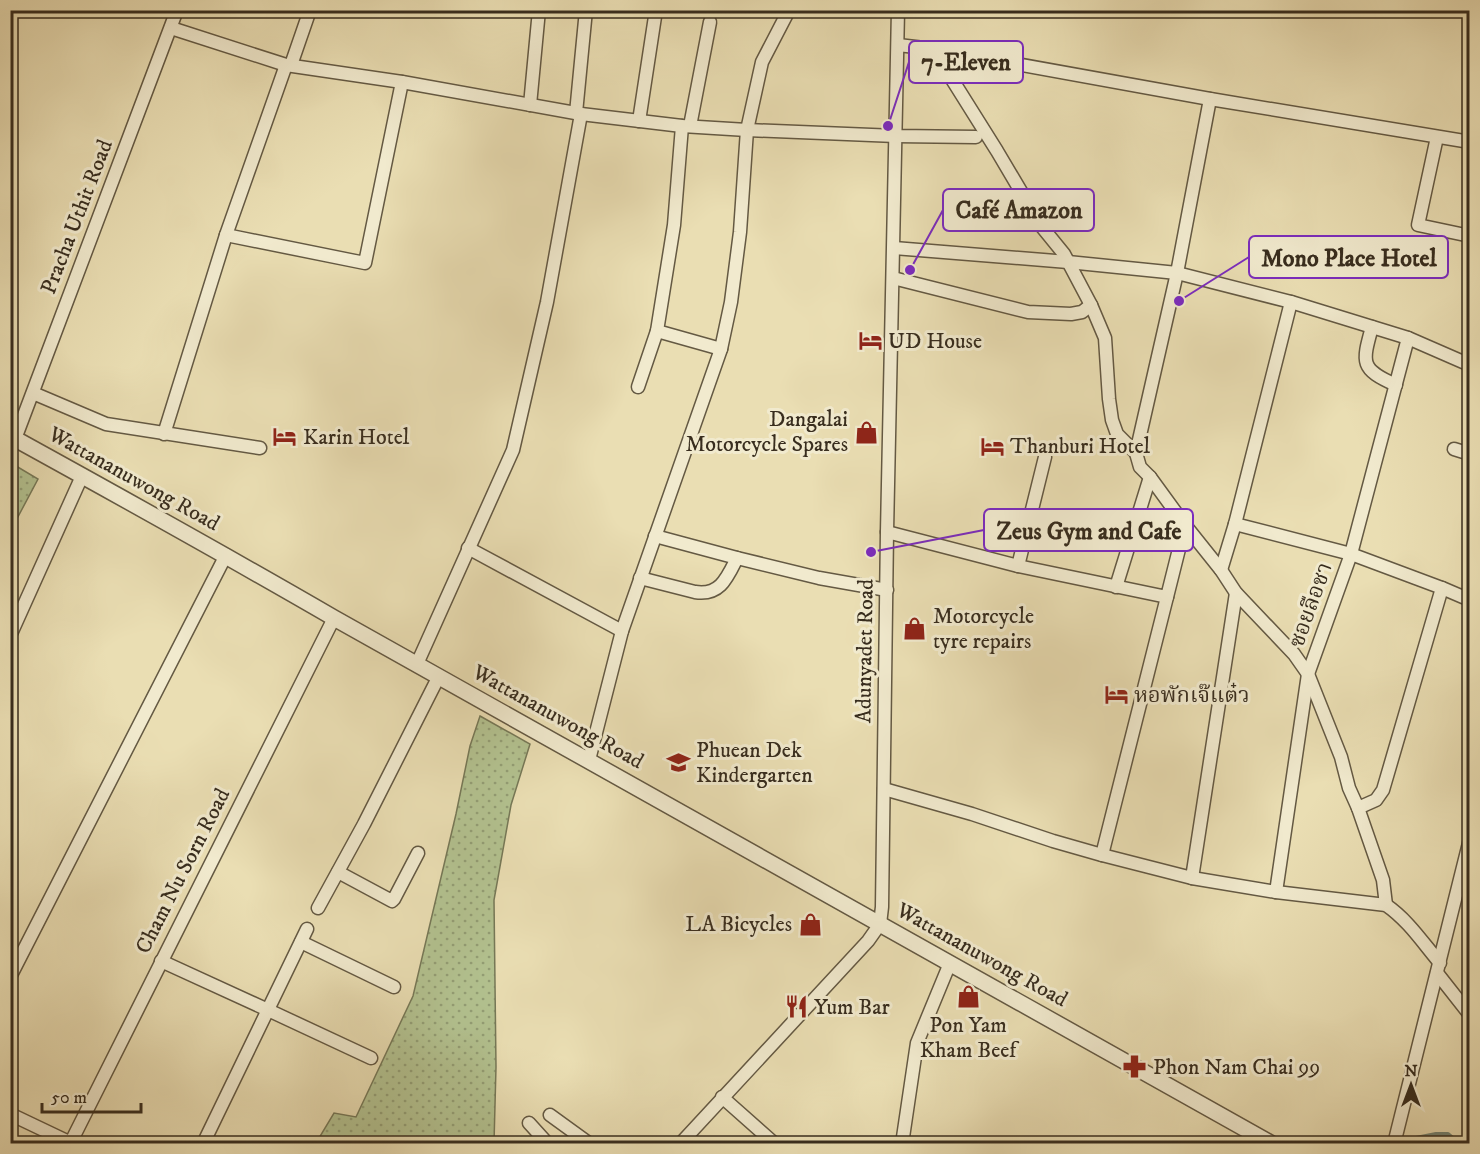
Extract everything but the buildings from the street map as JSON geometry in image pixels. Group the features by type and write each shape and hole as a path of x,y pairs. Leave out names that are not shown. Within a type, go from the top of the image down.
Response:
{"street":[{"name":"Pracha Uthit Road","path":"13,437 33,393 177,10"},
{"path":"164,434 226,235 310,10"},
{"path":"530,105 539,10"},
{"path":"417,664 513,450 547,302 578,113 586,10"},
{"path":"639,121 656,10"},
{"path":"589,760 622,631 721,349 731,302 740,232 747,130 762,62 789,10"},
{"name":"Adunyadet Road","path":"880,924 898,10"},
{"path":"638,387 657,331 674,225 686,126 710,22"},
{"path":"171,27 289,65 578,113 686,126 747,130 896,136 976,136"},
{"path":"898,45 933,49 1210,99 1470,142"},
{"path":"933,49 1042,227 1064,254 1091,306 1105,338 1112,420 1117,434 1136,453"},
{"path":"226,235 365,262 402,82"},
{"path":"1210,99 1177,273 1136,453 1140,467 1221,570 1236,593 1294,654 1308,674 1341,757 1349,788 1383,879 1386,905"},
{"path":"1437,137 1418,225 1470,236"},
{"path":"894,248 1177,273 1291,302 1408,338 1470,365"},
{"path":"893,278 1028,312 1071,314 1082,312 1091,306"},
{"path":"1221,570 1235,524 1291,302"},
{"path":"1372,327 1366,349 1368,368 1372,374 1396,386"},
{"path":"657,331 721,349"},
{"name":"ซอยลือชา","path":"1276,891 1308,674 1351,554 1408,338"},
{"path":"33,393 106,424 260,448"},
{"name":"Wattananuwong Road","path":"13,437 1272,1143"},
{"path":"1454,448 1470,454"},
{"path":"1018,566 1045,458"},
{"path":"10,636 82,476"},
{"path":"1116,587 1150,477"},
{"path":"1235,524 1351,554 1470,600"},
{"path":"1102,855 1185,525"},
{"path":"887,532 1018,566 1167,597"},
{"path":"655,536 819,578 887,590"},
{"path":"468,548 622,631"},
{"path":"10,977 226,555"},
{"path":"640,578 704,594 720,586 728,577 737,558"},
{"path":"1358,808 1376,800 1383,790 1442,588"},
{"path":"1192,878 1236,593"},
{"name":"Cham Nu Sorn Road","path":"71,1143 334,618"},
{"path":"318,908 364,824 439,676"},
{"path":"884,789 972,814 1053,841 1192,878 1386,905 1407,923 1470,1015"},
{"path":"1394,1142 1470,839"},
{"path":"338,872 392,901 418,853"},
{"path":"680,1143 868,941 880,924"},
{"path":"203,1143 307,929"},
{"path":"301,942 394,987"},
{"path":"161,962 370,1058"},
{"path":"902,1143 917,1043 950,963"},
{"path":"722,1097 775,1143"},
{"path":"10,1114 71,1143"},
{"path":"550,1114 590,1143"},
{"path":"529,1123 548,1143"}],"green space":[{"path":"11,463 38,479 11,530"},
{"path":"480,716 530,744 511,805 494,900 496,1067 494,1143 316,1143 334,1113 356,1117 413,996 470,746"}],"waterway":[{"path":"1386,1144 1436,1134 1448,1134 1460,1144"}],"place":[{"name":"7-Eleven","path":"888,126"},
{"name":"Café Amazon","path":"910,270"},
{"name":"Mono Place Hotel","path":"1179,301"},
{"name":"UD House","path":"870,341"},
{"name":"Dangalai Motorcycle Spares","path":"866,432"},
{"name":"Karin Hotel","path":"285,437"},
{"name":"Thanburi Hotel","path":"992,446"},
{"name":"Zeus Gym and Cafe","path":"871,552"},
{"name":"Motorcycle tyre repairs","path":"915,629"},
{"name":"หอพักเจ๊แต๋ว","path":"1116,695"},
{"name":"Phuean Dek Kindergarten","path":"678,763"},
{"name":"LA Bicycles","path":"810,924"},
{"name":"Pon Yam Kham Beef","path":"968,996"},
{"name":"Yum Bar","path":"796,1007"},
{"name":"Phon Nam Chai 99","path":"1135,1067"}]}
